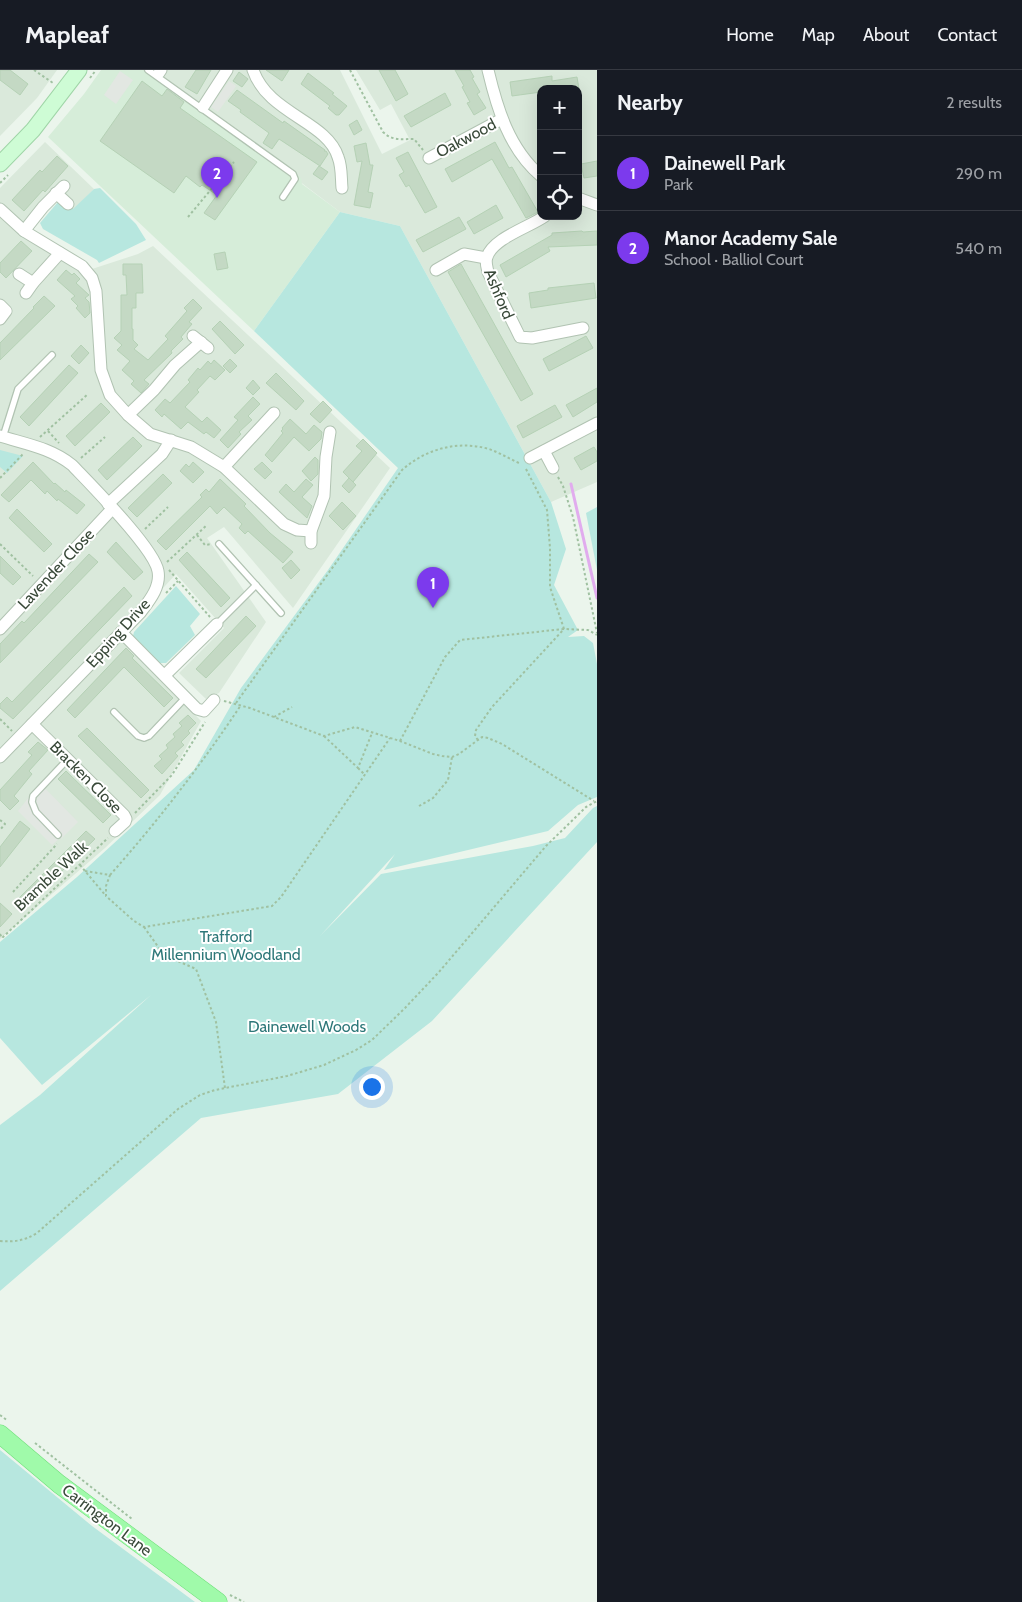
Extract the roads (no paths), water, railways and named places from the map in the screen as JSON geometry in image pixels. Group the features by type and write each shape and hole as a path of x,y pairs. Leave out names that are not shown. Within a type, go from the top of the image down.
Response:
{"main road":[{"name":"Carrington Lane","path":"7,1430 59,1484 222,1597"}],"street":[{"path":"0,164 33,130 79,70"},
{"path":"202,107 227,70"},
{"path":"253,70 258,81 271,98 318,131 330,142 338,155 342,188"},
{"path":"488,70 502,119 509,135 540,175"},
{"name":"Oakwood","path":"429,158 502,119"},
{"path":"24,231 60,190 68,204"},
{"path":"582,199 597,205"},
{"path":"0,209 24,231 82,266 92,278 96,291 101,370 110,395 128,415 150,434 201,452 224,467 284,524 311,537 324,496 326,457 330,432"},
{"name":"Ashford","path":"538,220 499,242 490,251 486,258 488,272 520,337 532,338 583,328"},
{"path":"19,274 29,288 60,253"},
{"path":"436,270 464,254 486,258"},
{"path":"0,305 6,311 0,319"},
{"path":"128,415 154,390 175,365 201,342"},
{"path":"224,467 274,413"},
{"path":"530,458 597,423"},
{"name":"Epping Drive","path":"1,437 31,445 60,456 72,465 149,552 158,570 157,584 148,602 1,755"},
{"name":"Lavender Close","path":"0,629 42,585 110,507 162,454 171,440"},
{"path":"544,451 553,468"},
{"path":"165,675 217,624"},
{"path":"121,632 201,711 204,711 214,700"},
{"name":"Bracken Close","path":"32,724 126,819 115,831"}],"lane":[{"path":"156,71 293,174 295,178 283,197"},
{"path":"1,437 18,389 52,355"},
{"path":"219,544 281,613"},
{"path":"217,624 256,585"},
{"path":"114,712 138,736 144,738 149,736 186,697"},
{"path":"58,834 36,812 32,802 34,796 68,759"}],"waterway":[{"path":"571,484 597,598"}],"place":[{"name":"Manor Academy Sale","path":"217,198"},
{"name":"Dainewell Park","path":"433,608"}],"park label":[{"name":"Trafford Millennium Woodland","path":"226,945"},
{"name":"Dainewell Woods","path":"307,1026"}]}
